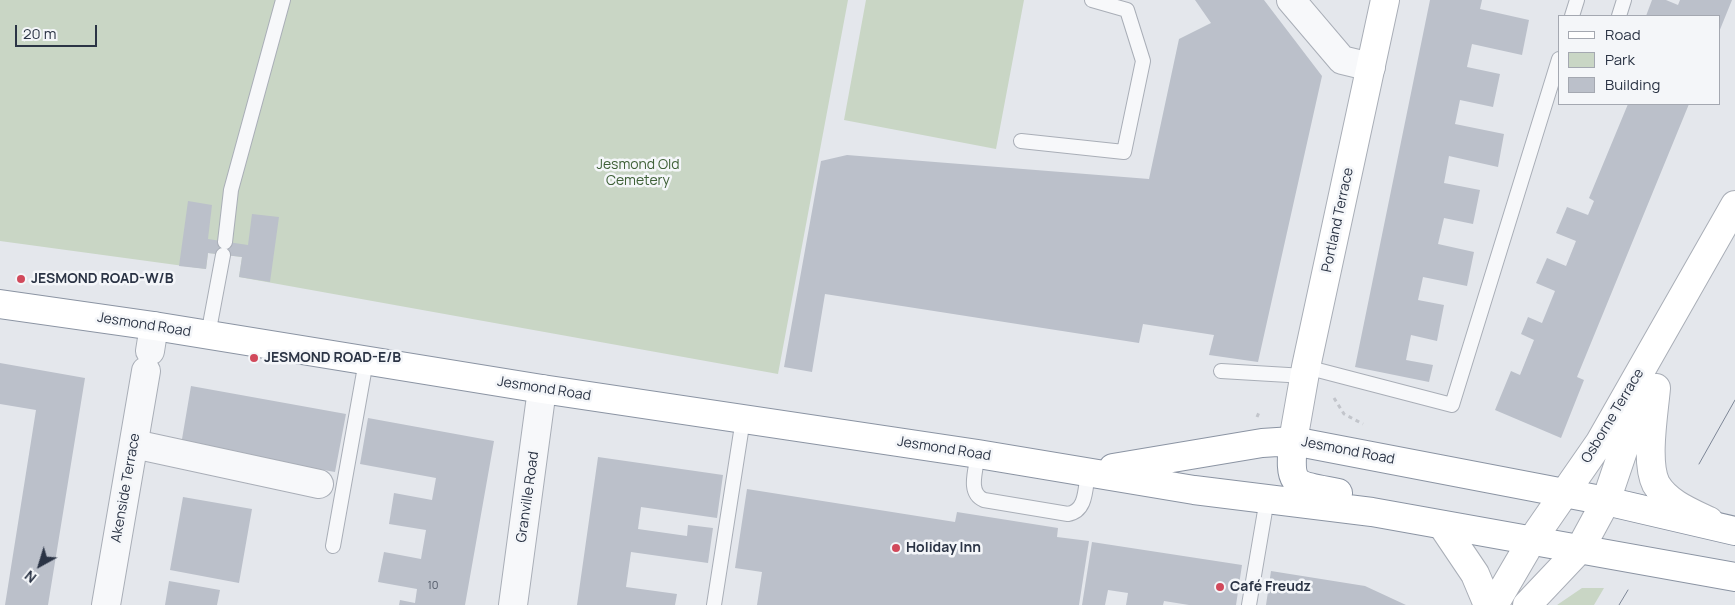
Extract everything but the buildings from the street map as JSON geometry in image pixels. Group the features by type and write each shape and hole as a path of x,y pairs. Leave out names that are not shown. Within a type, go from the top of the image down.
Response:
{"main road":[{"name":"Portland Terrace","path":"1385,0 1306,371 1293,441 1291,472 1296,482 1306,487 1406,507 1439,524"},
{"name":"Osborne Terrace","path":"1494,605 1532,540 1600,442 1735,205"},
{"name":"Jesmond Road","path":"0,304 150,349 208,335 542,389 1088,472 1194,490 1265,512 1439,524 1735,577"},
{"name":"Osborne Terrace","path":"1527,605 1580,549 1606,501 1661,337"},
{"path":"1661,337 1652,458 1656,483 1668,498 1682,508 1729,530"},
{"name":"Jesmond Road","path":"1088,472 1262,443 1293,441 1606,501 1729,530"},
{"path":"1439,524 1475,574 1488,605"}],"street":[{"path":"1292,0 1342,60 1371,67"},
{"name":"Akenside Terrace","path":"106,605 150,349"},
{"name":"Granville Road","path":"513,605 542,389"},
{"path":"134,444 320,484"}],"lane":[{"path":"208,335 224,248 232,190 284,0"},
{"path":"1021,141 1124,152 1143,61 1132,5 1092,0"},
{"path":"1572,15 1577,0"},
{"path":"1619,15 1624,0"},
{"path":"1221,371 1306,371 1452,405 1558,62"},
{"path":"333,546 366,361"},
{"path":"714,605 743,419"},
{"path":"978,454 973,491 977,497 984,500 1068,514 1076,513 1081,508 1088,472"},
{"path":"1249,605 1265,512"}],"path":[{"path":"1255,420 1260,410"}],"green space":[{"name":"Jesmond Old Cemetery","path":"0,0 848,0 778,374 239,277 242,257 208,253 206,269 0,241"},
{"path":"866,0 1024,0 996,149 844,120"},
{"path":"1582,588 1604,588 1594,605 1557,605"}],"tram line":[{"path":"1699,464 1735,400"},
{"path":"1619,605 1628,590"}],"place":[{"name":"JESMOND ROAD-W/B","path":"21,279"},
{"name":"JESMOND ROAD-E/B","path":"254,358"},
{"name":"Holiday Inn","path":"896,548"},
{"name":"Café Freudz","path":"1220,587"}]}
